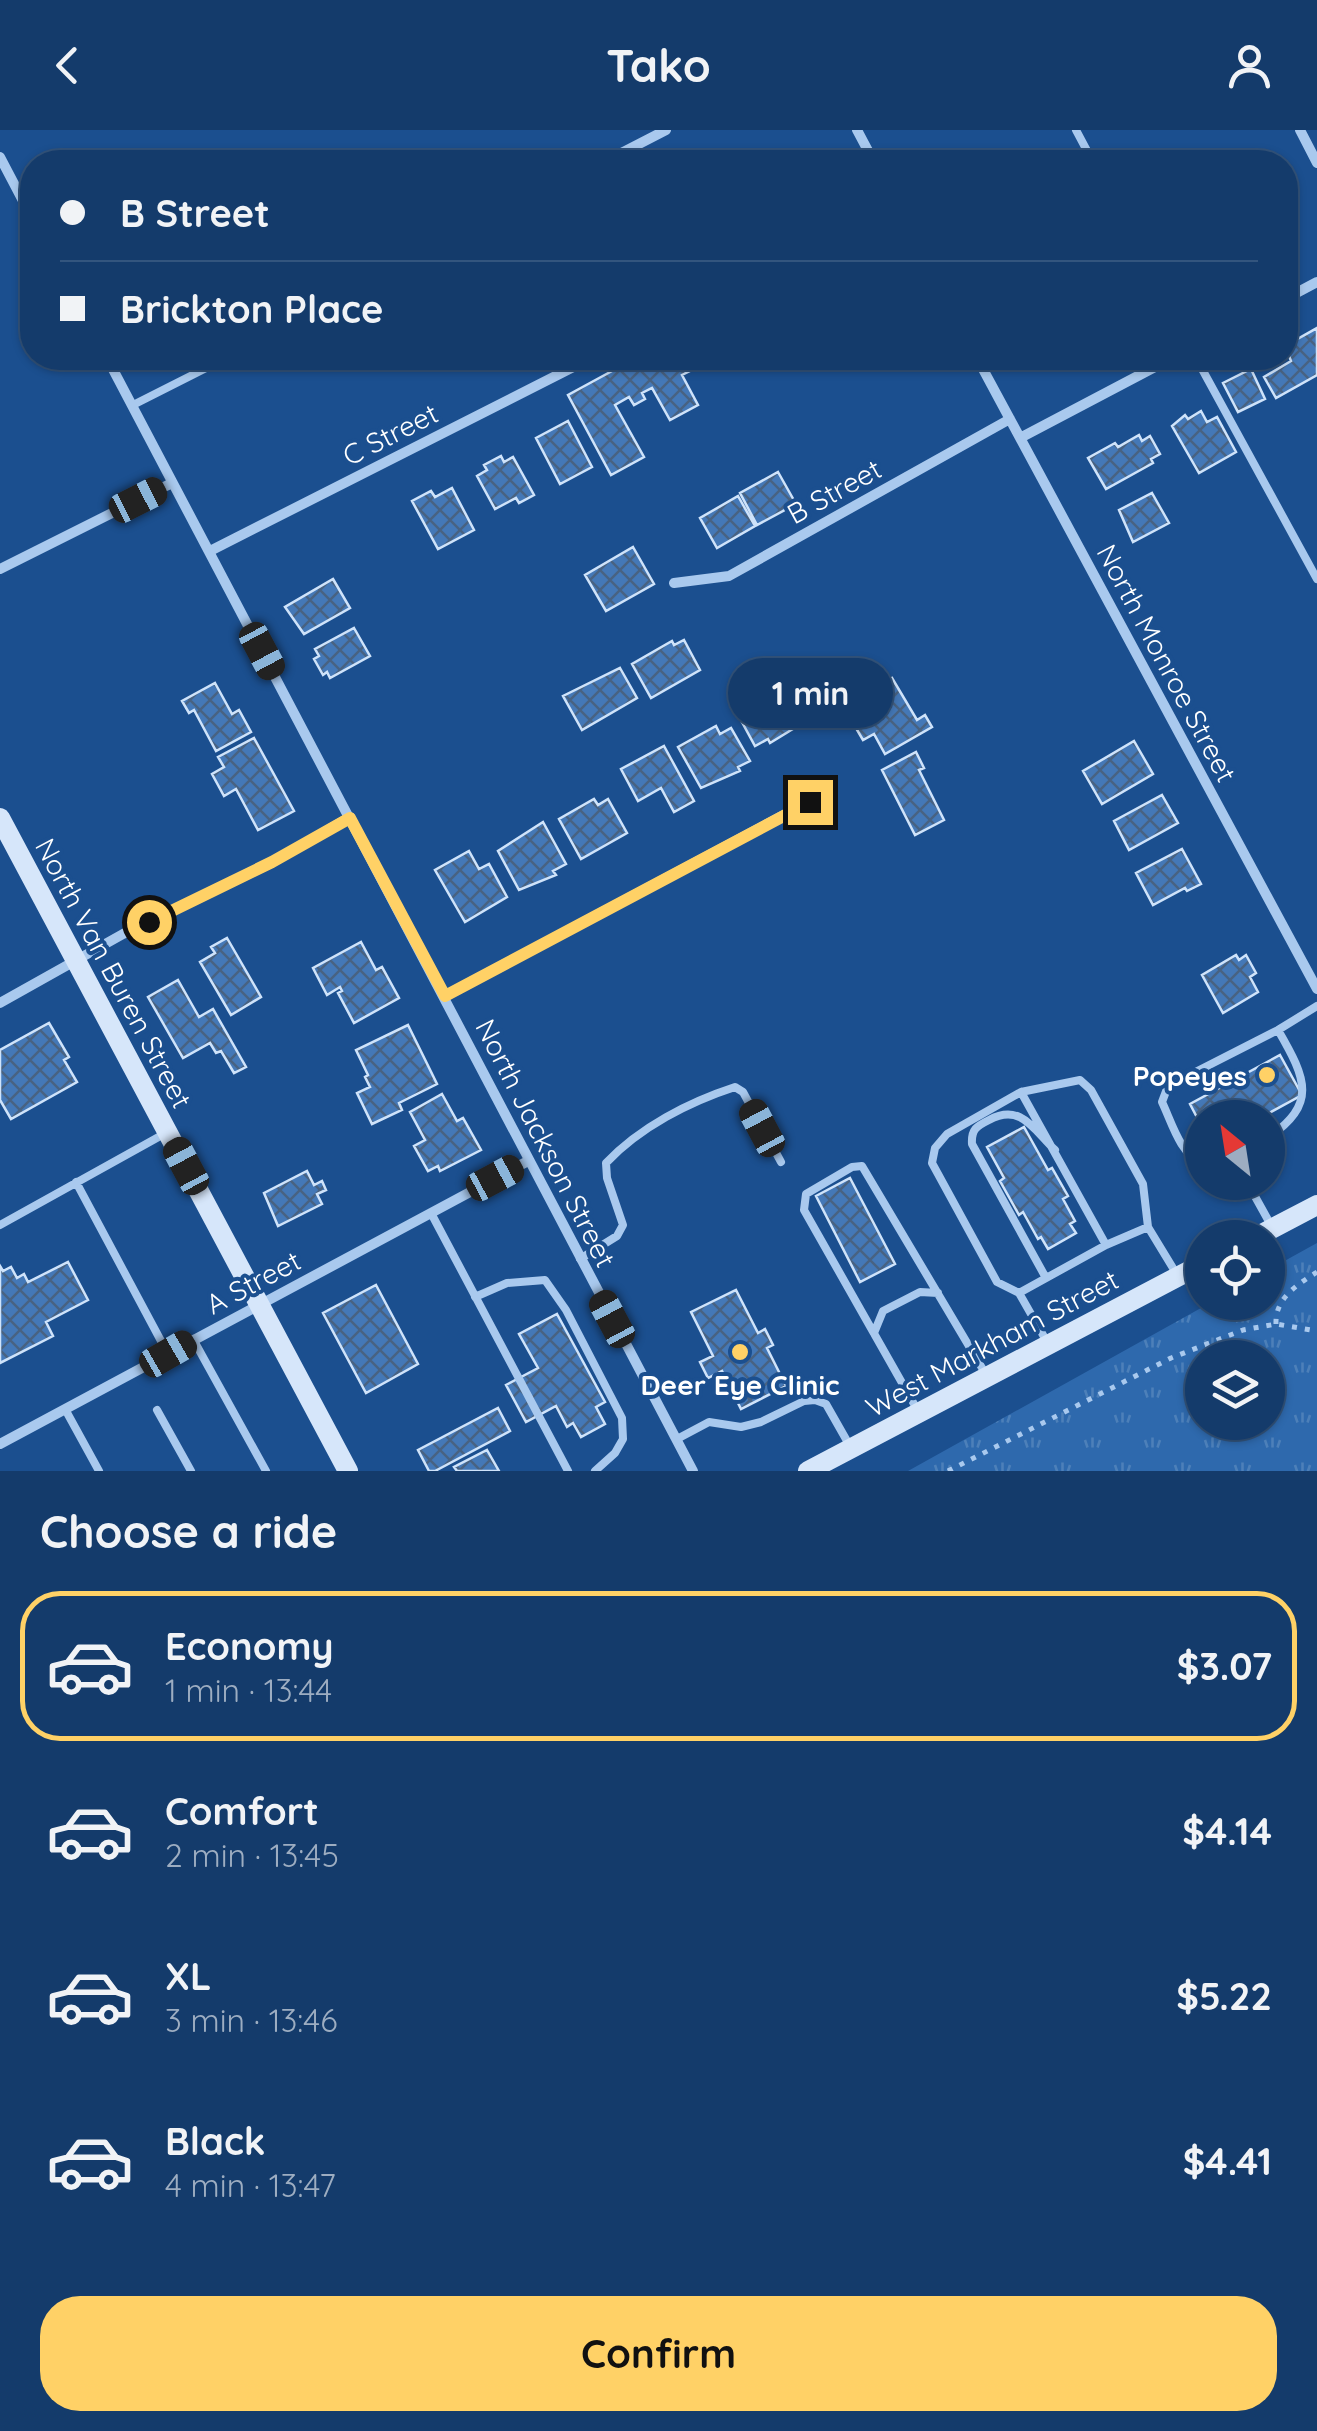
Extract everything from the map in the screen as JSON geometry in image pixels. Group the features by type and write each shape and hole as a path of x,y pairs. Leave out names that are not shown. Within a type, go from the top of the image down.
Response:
{"street":[{"path":"627,150 666,130"},
{"path":"1300,130 1317,163"},
{"path":"0,157 20,195"},
{"name":"North Jackson Street","path":"114,370 693,1471"},
{"name":"C Street","path":"210,551 567,370"},
{"name":"North Monroe Street","path":"983,370 1317,989"},
{"path":"1020,438 1149,370"},
{"name":"B Street","path":"674,583 729,576 1010,419"},
{"path":"0,569 172,483"},
{"path":"445,996 810,802"},
{"name":"North Van Buren Street","path":"0,818 348,1471"},
{"path":"0,1004 124,934 272,862 350,818"},
{"name":"A Street","path":"0,1444 528,1161"},
{"path":"1285,1222 1317,1205"},
{"name":"West Markham Street","path":"808,1471 1185,1273"}],"lane":[{"path":"133,405 202,370"},
{"path":"1203,370 1317,580"},
{"path":"1185,1150 1162,1102 1162,1093 1168,1086 1317,1006"},
{"path":"1278,1030 1310,1086 1310,1100 1303,1113 1285,1129"},
{"path":"1048,1344 1020,1292 997,1282 932,1163 935,1148 948,1134 1021,1092 1080,1080 1091,1090 1144,1184 1148,1228 1178,1277"},
{"path":"580,1258 617,1236 624,1225 607,1178 606,1162 623,1145 712,1095 735,1087 743,1092 781,1162"},
{"path":"1021,1092 1106,1246"},
{"path":"1046,1278 972,1144 972,1136 975,1128 989,1120 1015,1113 1055,1150"},
{"path":"0,1225 168,1132"},
{"path":"919,1412 804,1210 806,1194 852,1167 862,1166 988,1377"},
{"path":"76,1182 168,1354"},
{"path":"431,1213 568,1471"},
{"path":"1020,1292 1148,1228"},
{"path":"475,1297 507,1283 546,1280 622,1418 623,1439 615,1453 595,1471"},
{"path":"874,1332 883,1311 920,1292 938,1293"},
{"path":"193,1339 266,1471"},
{"path":"677,1440 709,1422 741,1427 815,1400 826,1404 851,1449"},
{"path":"65,1409 99,1471"},
{"path":"157,1410 191,1471"}],"path":[{"path":"1276,1324 1276,1313 1284,1297 1317,1272"},
{"path":"948,1471 1170,1358 1243,1330 1276,1324 1317,1332"}],"green space":[{"path":"1317,1243 1317,1471 908,1471 1185,1317 1185,1320 1285,1320 1285,1261"}],"building":[{"path":"1317,328 1317,375 1276,398 1264,377 1276,370 1298,370 1298,339"},
{"path":"614,370 692,370 682,375 698,405 670,420 652,388 642,393 645,399 634,405 629,397 615,405 644,457 611,475 568,395"},
{"path":"1251,370 1265,399 1238,412 1223,383"},
{"path":"1201,411 1207,422 1217,417 1236,452 1199,473 1172,426 1185,415 1188,419"},
{"path":"568,421 592,467 560,484 536,438"},
{"path":"1139,435 1142,441 1150,436 1160,454 1151,459 1153,463 1106,489 1088,458"},
{"path":"501,456 504,462 513,457 534,495 519,503 516,498 495,509 477,476 487,470 484,465"},
{"path":"778,472 796,504 757,525 740,493"},
{"path":"452,488 474,530 438,549 412,501 431,491 435,497"},
{"path":"1152,493 1169,523 1133,542 1119,510"},
{"path":"738,496 755,526 717,548 700,518"},
{"path":"633,547 654,584 606,611 585,575"},
{"path":"333,579 350,608 304,634 285,607"},
{"path":"354,628 370,656 330,678 327,672 323,675 314,659 319,656 315,649"},
{"path":"684,640 700,670 651,698 632,664 672,641 674,645"},
{"path":"620,668 637,698 582,730 563,696"},
{"path":"808,673 827,708 770,743 768,739 755,746 736,711"},
{"path":"892,678 917,720 925,715 932,727 885,754 874,734 863,740 843,706"},
{"path":"215,683 232,714 239,710 251,732 216,751 194,710 189,713 182,701"},
{"path":"716,726 720,734 731,728 750,761 738,767 740,771 701,788 678,747"},
{"path":"254,738 294,811 258,830 236,789 224,796 212,774 224,767 218,757"},
{"path":"1134,741 1153,774 1102,804 1083,771"},
{"path":"664,746 694,801 674,812 661,788 638,801 621,769"},
{"path":"916,752 924,768 919,770 944,820 915,835 882,770"},
{"path":"1162,795 1178,823 1129,850 1114,821"},
{"path":"594,799 598,805 608,799 627,833 581,859 559,819"},
{"path":"543,822 566,864 553,871 556,875 519,890 498,851"},
{"path":"1182,849 1201,884 1153,905 1136,873"},
{"path":"469,851 479,869 489,864 507,897 465,922 435,870"},
{"path":"227,938 261,997 231,1015 200,962 215,953 211,947"},
{"path":"361,942 376,970 382,967 399,998 354,1023 338,993 342,991 340,987 327,995 313,968"},
{"path":"1236,955 1239,960 1246,955 1256,973 1250,977 1258,992 1223,1013 1202,975"},
{"path":"178,980 199,1017 213,1009 246,1067 234,1073 221,1051 216,1053 210,1043 183,1058 148,997"},
{"path":"49,1023 69,1057 64,1060 77,1082 11,1119 0,1100 0,1050"},
{"path":"408,1025 437,1084 399,1103 402,1110 372,1124 357,1093 370,1087 356,1050"},
{"name":"Popeyes","path":"1280,1055 1302,1095 1285,1104 1285,1100 1197,1100"},
{"path":"442,1094 457,1121 463,1118 481,1150 440,1171 438,1166 428,1171 414,1146 425,1140 410,1112"},
{"path":"1024,1127 1068,1196 1063,1199 1075,1221 1070,1224 1076,1233 1048,1249 1023,1212 1019,1215 987,1147"},
{"path":"307,1171 314,1185 322,1181 326,1190 317,1194 322,1204 278,1226 264,1193"},
{"path":"850,1178 895,1264 860,1282 816,1196"},
{"path":"68,1262 88,1300 46,1322 53,1336 0,1363 0,1266 3,1271 11,1267 17,1278 24,1274 28,1282"},
{"path":"376,1285 418,1364 366,1393 323,1313"},
{"name":"Deer Eye Clinic","path":"736,1290 758,1333 765,1329 773,1345 767,1348 786,1386 741,1409 722,1371 708,1378 700,1362 713,1356 691,1312"},
{"path":"557,1314 605,1402 596,1407 605,1424 581,1437 573,1423 567,1427 556,1406 526,1422 506,1385 538,1368 519,1334"},
{"path":"498,1408 510,1431 429,1471 418,1450"},
{"path":"487,1450 499,1471 457,1471 454,1467"}],"place":[{"name":"Popeyes","path":"1267,1075"},
{"name":"Deer Eye Clinic","path":"740,1352"}],"route":[{"path":"149,922 272,862 350,818 445,996 810,802"}]}
